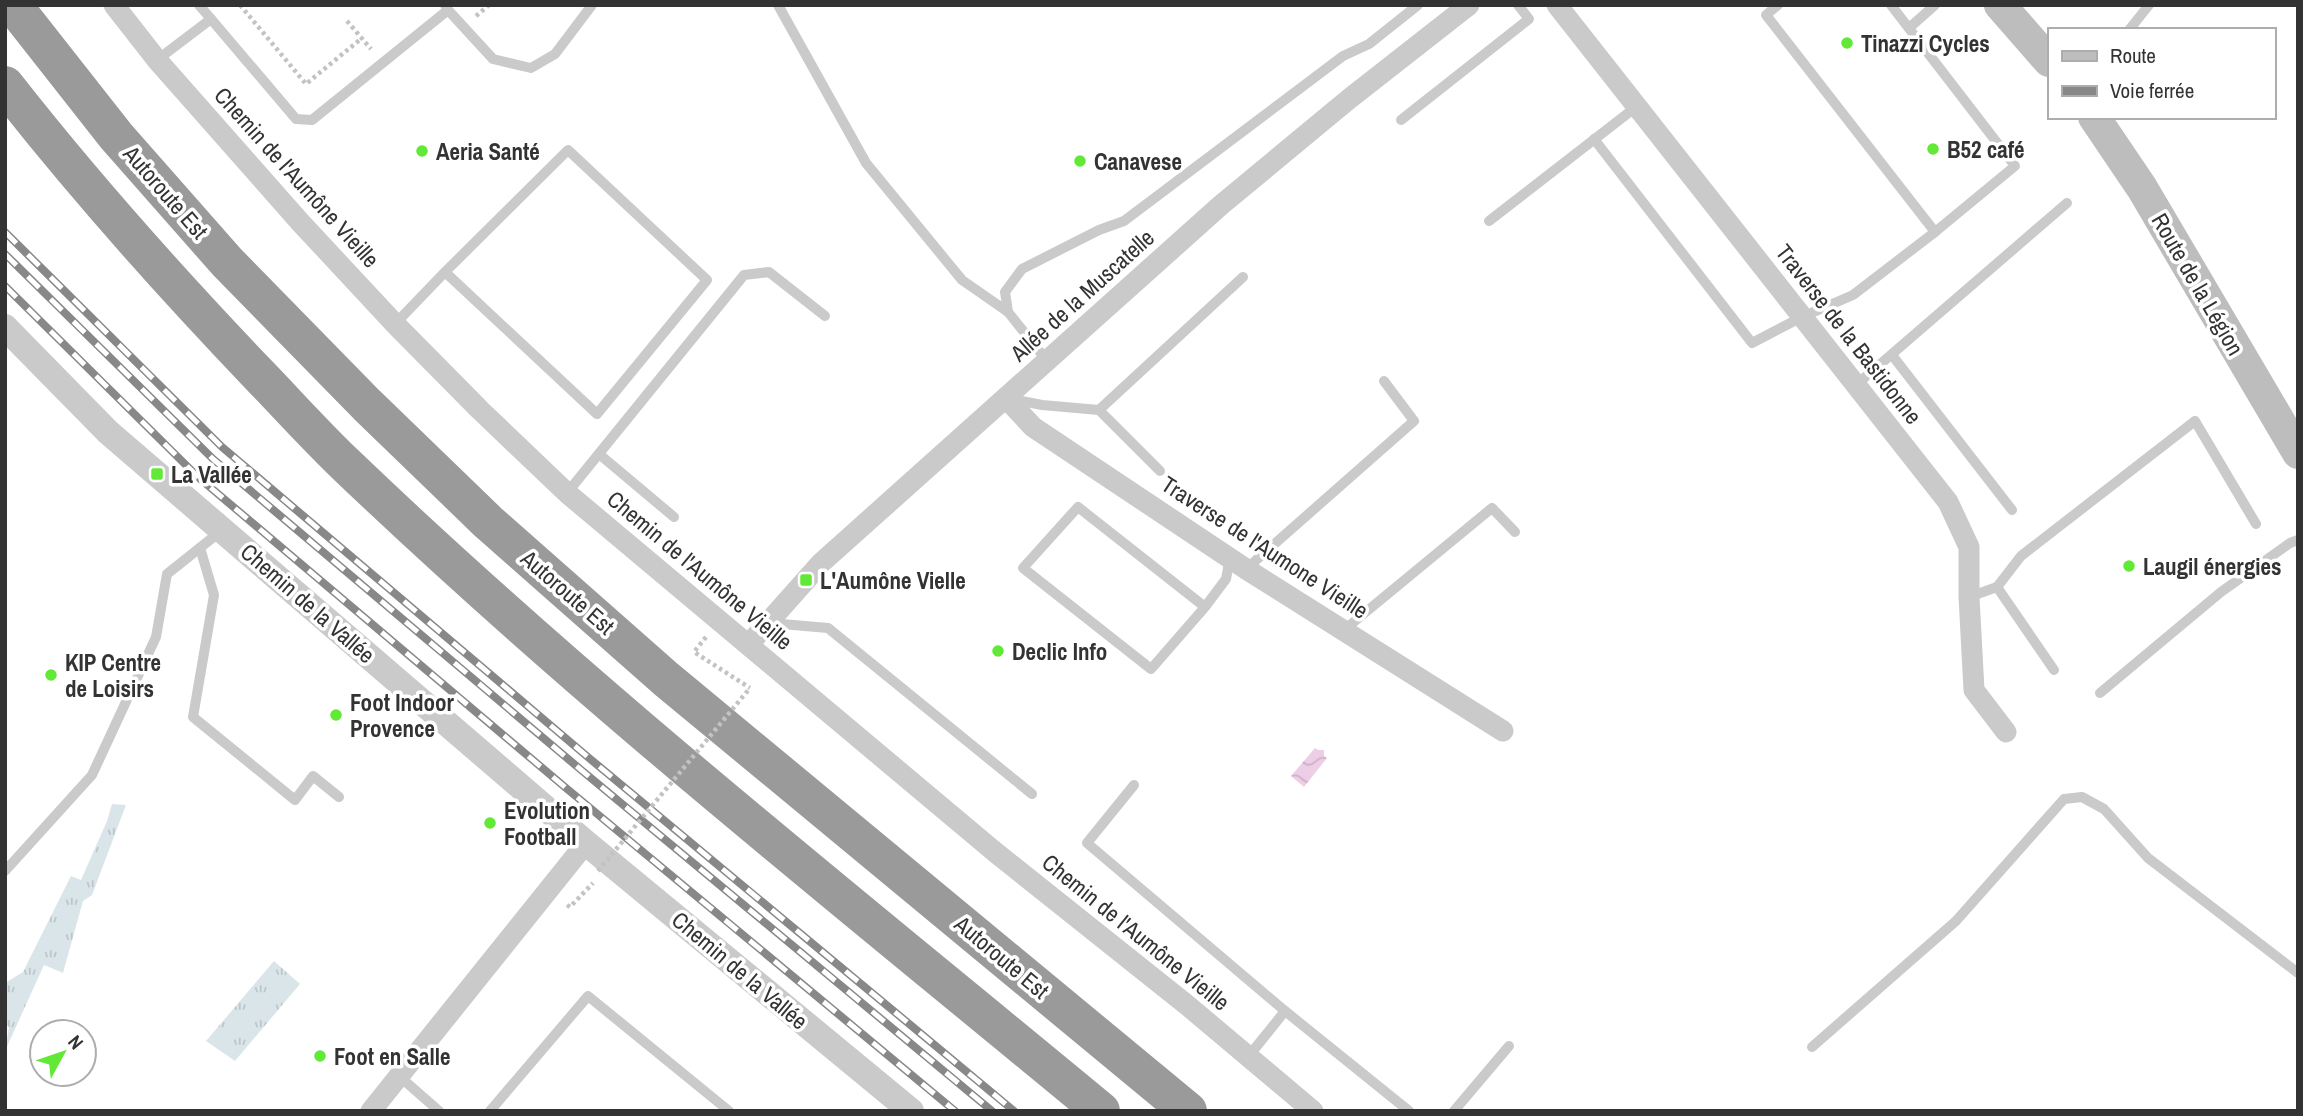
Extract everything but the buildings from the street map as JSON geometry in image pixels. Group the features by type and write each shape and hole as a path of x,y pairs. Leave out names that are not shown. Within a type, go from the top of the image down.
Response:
{"highway":[{"name":"Autoroute Est","path":"13,5 116,135 227,262 367,405 488,522 666,679 1188,1111"},
{"path":"5,85 71,169 188,302 340,459 455,568 624,716 1101,1111"}],"main road":[{"path":"2000,5 2048,60"},
{"name":"Route de la Légion","path":"2095,119 2142,188 2298,453"}],"street":[{"name":"Chemin de l'Aumône Vieille","path":"114,5 157,61 300,222 395,324 567,493 995,852 1187,1005 1313,1111"},
{"name":"Allée de la Muscatelle","path":"749,645 821,563 1221,205 1349,99 1469,5"},
{"name":"Traverse de la Bastidonne","path":"1557,5 1948,502 1969,547 1974,690 2006,732"},
{"name":"Chemin de la Vallée","path":"5,327 108,432 586,843 911,1111"},
{"name":"Traverse de l'Aumone Vieille","path":"1006,398 1033,427 1238,563 1503,731"},
{"path":"371,1111 586,843"}],"lane":[{"path":"199,5 296,119 312,120 447,8 493,59 531,68 555,54 592,5"},
{"path":"778,5 866,163 962,279 1008,312 1048,362"},
{"path":"1008,312 1005,292 1022,269 1099,230 1124,221 1343,56 1369,44 1418,5"},
{"path":"1401,120 1529,19 1518,5"},
{"path":"1778,5 1766,15 1934,232"},
{"path":"1594,139 1752,343 1853,295 2015,166 1891,5"},
{"path":"1909,28 1935,5"},
{"path":"2131,28 2149,5"},
{"path":"157,61 211,19"},
{"path":"1489,221 1636,107"},
{"path":"395,324 445,272 568,150 707,281 597,414 445,272"},
{"path":"1856,385 2067,203"},
{"path":"567,493 744,275 769,272 825,316"},
{"path":"1100,410 1243,277"},
{"path":"1892,355 2012,510"},
{"path":"1205,607 1079,508 1023,568 1151,669 1205,607 1238,563 1414,421 1384,381"},
{"path":"1006,398 1042,405 1100,410 1160,471"},
{"path":"1969,597 1997,587 2021,556 2195,421 2256,524"},
{"path":"599,454 674,517"},
{"path":"1344,630 1492,508 1515,532"},
{"path":"5,871 92,775 156,637 167,574 222,530"},
{"path":"2100,693 2221,592 2298,540"},
{"path":"200,548 214,595 193,717 295,800 313,776 339,797"},
{"path":"1997,587 2054,670"},
{"path":"767,622 828,628 1032,794"},
{"path":"1134,785 1087,843 1409,1111"},
{"path":"1812,1047 1956,921 2064,799 2082,797 2104,809 2148,858 2298,973"},
{"path":"490,1111 588,996 729,1111"},
{"path":"1248,1057 1285,1010"},
{"path":"1454,1111 1509,1046"},
{"path":"399,1076 439,1111"}],"path":[{"path":"240,5 306,84 362,38"},
{"path":"347,21 383,63"},
{"path":"598,871 750,688 694,652"}],"green space":[{"path":"112,804 126,805 92,895 83,901 63,973 44,965 5,1051 9,1027 5,1024 5,983 23,972 71,876 81,880"},
{"path":"274,961 300,984 235,1061 206,1041"}],"water":[{"path":"1315,748 1324,750 1324,756 1327,758 1304,787 1291,776"}],"railway":[{"path":"5,232 222,447 589,758 1014,1111"},
{"path":"5,254 213,459 580,769 992,1111"},
{"path":"5,286 198,477 566,788 955,1111"}],"place":[{"name":"Tinazzi Cycles","path":"1847,43"},
{"name":"B52 café","path":"1933,149"},
{"name":"Aeria Santé","path":"422,151"},
{"name":"Canavese","path":"1080,161"},
{"name":"La Vallée","path":"157,474"},
{"name":"Laugil énergies","path":"2129,566"},
{"name":"L'Aumône Vielle","path":"806,580"},
{"name":"Declic Info","path":"998,651"},
{"name":"KIP Centre de Loisirs","path":"51,675"},
{"name":"Foot Indoor Provence","path":"336,715"},
{"name":"Evolution Football","path":"490,823"},
{"name":"Foot en Salle","path":"320,1056"}]}
